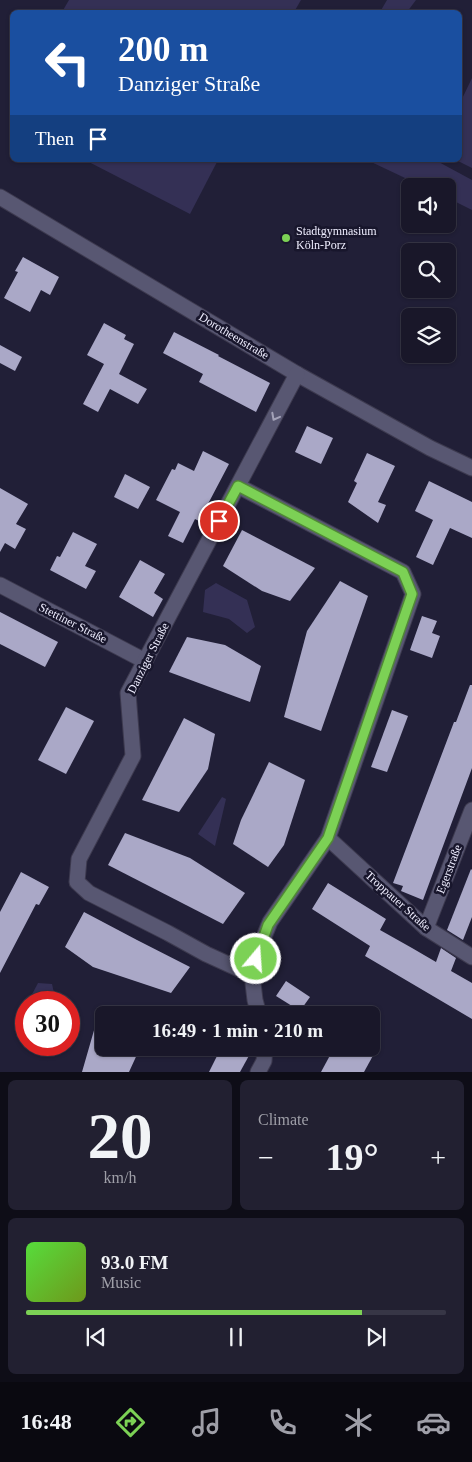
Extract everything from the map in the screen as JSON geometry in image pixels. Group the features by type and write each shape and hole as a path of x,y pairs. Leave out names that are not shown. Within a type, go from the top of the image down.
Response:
{"street":[{"name":"Dorotheenstraße","path":"0,197 297,374 430,448 472,468"},
{"name":"Danziger Straße","path":"252,975 206,954 89,893 77,882 79,859 133,756 128,694 297,374"},
{"path":"238,486 403,572 412,594 328,838 268,925 252,975 256,1006"},
{"name":"Stettiner Straße","path":"0,585 145,661"},
{"name":"Egerstraße","path":"426,928 472,810"},
{"name":"Troppauer Straße","path":"328,838 426,928 472,957"},
{"path":"258,1072 264,1056"}],"shaded area":[{"path":"69,0 301,0 295,10 63,10"},
{"path":"387,0 416,0 408,10 381,10"},
{"path":"472,78 472,168 460,162 462,162 462,99"},
{"path":"89,162 217,162 190,214"},
{"path":"371,162 439,162 472,180 472,210 456,202 456,178 405,178"},
{"path":"216,583 247,600 255,627 247,633 229,619 203,612 205,590"},
{"path":"222,797 226,799 215,846 198,834"},
{"path":"38,983 52,984 54,991 34,991"}],"building":[{"path":"23,257 59,277 50,295 41,290 30,312 4,298 18,272 15,271"},
{"path":"104,323 126,335 124,339 134,344 119,374 147,389 138,404 110,389 98,412 83,404 104,364 87,355"},
{"path":"174,332 270,383 256,412 199,382 203,374 163,353"},
{"path":"0,345 22,357 15,371 0,363"},
{"path":"307,426 333,438 321,464 295,452"},
{"path":"203,451 229,464 199,521 195,519 183,543 168,536 180,512 156,500 172,469 175,470 178,463 194,471"},
{"path":"367,453 395,466 378,502 386,505 378,523 348,502 357,483 354,481"},
{"path":"125,474 150,487 138,509 114,497"},
{"path":"429,481 472,502 472,538 450,528 433,565 416,557 433,520 415,511"},
{"path":"0,488 28,504 16,524 26,529 15,549 5,543 0,552"},
{"path":"242,530 315,568 290,601 262,591 223,566"},
{"path":"73,532 97,544 85,566 96,571 86,589 50,570 57,556 60,557"},
{"path":"140,560 165,574 154,593 163,599 153,617 119,597"},
{"path":"340,581 368,596 321,731 284,717 307,631"},
{"path":"0,612 58,642 45,667 0,644"},
{"path":"422,616 437,621 432,633 440,636 432,658 410,650"},
{"path":"187,637 225,645 261,666 250,702 169,672"},
{"path":"470,685 472,685 472,768 423,900 401,891 403,886 393,883 454,722 456,722"},
{"path":"66,707 94,721 66,774 38,760"},
{"path":"392,710 408,716 387,772 371,767"},
{"path":"184,718 215,734 208,769 179,812 142,800"},
{"path":"269,762 305,780 284,845 268,867 233,844 241,820"},
{"path":"125,833 190,858 245,893 223,924 108,865"},
{"path":"471,869 472,917 463,940 447,930"},
{"path":"21,872 49,887 39,905 36,904 0,973 0,912"},
{"path":"328,883 386,919 380,930 436,962 441,948 456,958 451,971 472,983 472,1019 365,956 370,946 312,909"},
{"path":"84,912 190,967 171,993 93,967 65,947"},
{"path":"286,981 310,997 304,1006 292,1006 276,996"},
{"path":"95,1027 95,1056 136,1056 129,1072 82,1072"},
{"path":"217,1056 249,1056 240,1072 209,1072"},
{"path":"330,1056 373,1056 364,1072 321,1072"}],"place":[{"name":"Stadtgymnasium Köln-Porz","path":"286,238"}],"route":[{"path":"219,521 238,486 403,572 412,594 328,838 268,925 256,959"}]}
